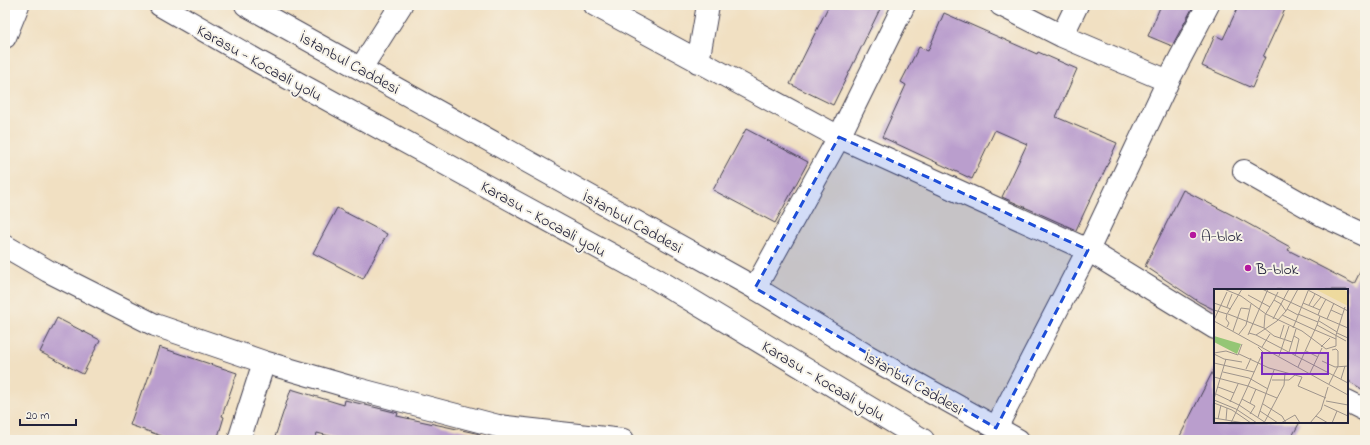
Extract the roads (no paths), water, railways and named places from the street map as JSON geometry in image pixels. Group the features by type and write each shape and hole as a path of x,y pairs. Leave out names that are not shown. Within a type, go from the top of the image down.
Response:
{"main road":[{"path":"5,37 18,5"},
{"name":"Karasu - Kocaali yolu","path":"160,5 261,63 656,279 923,440"},
{"name":"İstanbul Caddesi","path":"246,5 754,288 864,354 1018,440"},
{"path":"361,68 401,5"},
{"path":"595,5 839,137 1088,250 1214,327"},
{"path":"698,62 708,5"},
{"path":"754,288 839,137 904,5"},
{"path":"1001,5 1062,36 1168,81"},
{"path":"1062,36 1077,5"},
{"path":"996,428 1088,250 1168,81 1208,5"},
{"path":"1244,171 1322,215 1365,235"},
{"path":"5,246 48,271 155,325 264,362 350,387 486,431 498,426 623,440"},
{"path":"239,440 264,362"},
{"path":"1348,402 1365,410"}],"place":[{"name":"A-blok","path":"1193,235"},
{"name":"B-blok","path":"1248,268"}]}
